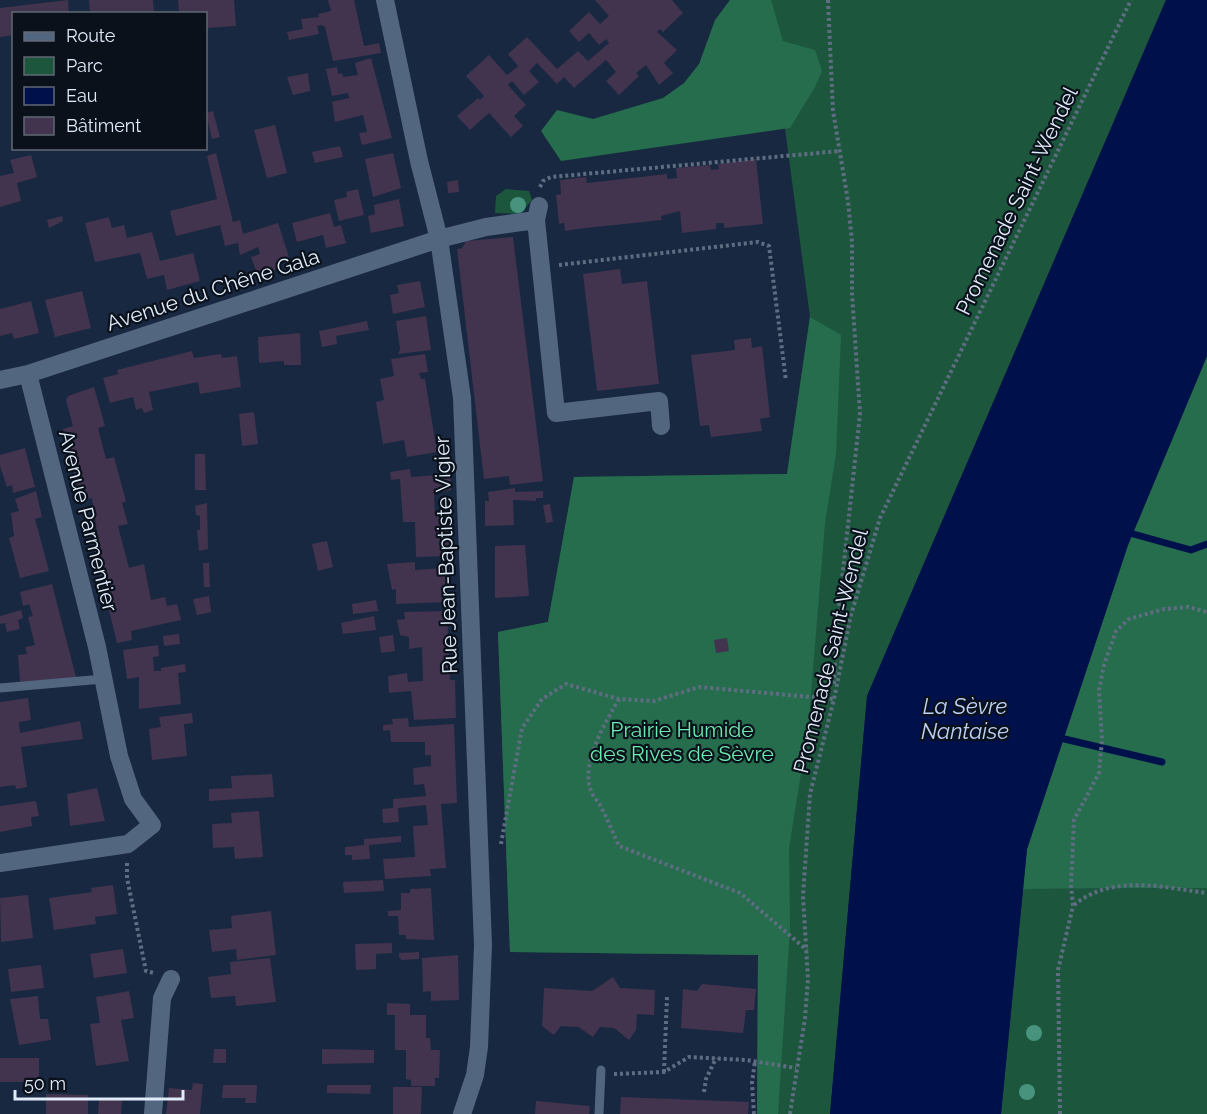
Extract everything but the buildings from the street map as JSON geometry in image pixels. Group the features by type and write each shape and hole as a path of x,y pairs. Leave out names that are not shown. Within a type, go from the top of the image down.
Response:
{"street":[{"name":"Rue Jean-Baptiste Vigier","path":"385,0 419,161 439,239 462,398 483,945 482,1019 475,1075 462,1114"},
{"name":"Avenue du Chêne Gala","path":"0,380 28,374 439,239 538,213"},
{"path":"538,213 541,267 556,413 659,401 661,426"},
{"name":"Avenue Parmentier","path":"0,863 128,844 152,825 133,799 119,756 104,679 28,374"},
{"path":"153,1114 162,998 171,979"}],"lane":[{"path":"0,688 104,679"},
{"path":"599,1114 601,1073"}],"path":[{"path":"480,852 498,849 501,843 522,728 542,699 566,684 619,699 654,701 699,687 834,699 836,636 860,414 852,292 851,232 833,111 828,0"},
{"name":"Promenade Saint-Wendel","path":"790,1114 806,1018 807,950 803,896 810,794 834,699 851,615 880,518 1131,0"},
{"path":"538,213 538,190 543,182 551,177 840,151"},
{"path":"541,267 758,242 769,246 786,381"},
{"path":"1060,1114 1058,970 1073,906 1071,885 1074,820 1099,773 1102,740 1099,708 1101,674 1116,631 1122,624 1140,614 1164,609 1188,607 1207,612"},
{"path":"619,699 593,750 590,773 590,791 600,805 619,846 740,893 807,950"},
{"path":"128,844 127,878 146,971 171,979"},
{"path":"1073,906 1088,893 1121,885 1207,892"},
{"path":"664,1072 667,997"},
{"path":"601,1073 664,1072 689,1057 755,1061 796,1068"},
{"path":"704,1092 706,1079 716,1058"},
{"path":"754,1114 752,1083 755,1061"}],"green space":[{"path":"730,0 771,0 783,41 815,50 822,71 790,128 561,161 541,131 557,110 593,119 663,98 684,83 699,64 715,20"},
{"name":"Prairie Humide des Rives de Sèvre","path":"768,0 1166,0 867,696 830,1114 757,1114 758,955 510,952 498,632 548,622 574,477 787,474 810,317"},
{"path":"506,189 529,191 532,200 520,214 495,213 496,196"},
{"path":"810,317 841,335 836,454 825,523 808,730 789,848 790,928 778,1114 757,1114 758,955 510,952 498,632 548,622 574,477 787,474"},
{"path":"1207,356 1207,888 1023,889 1027,849 1128,545"},
{"path":"1207,888 1207,1114 1001,1114 1023,889"}],"water":[{"name":"La Sèvre Nantaise","path":"1166,0 1207,0 1207,356 1128,545 1027,849 1001,1114 830,1114 867,696"}],"waterway":[{"path":"1126,532 1191,550 1207,544"},
{"path":"1056,737 1162,762"}]}
